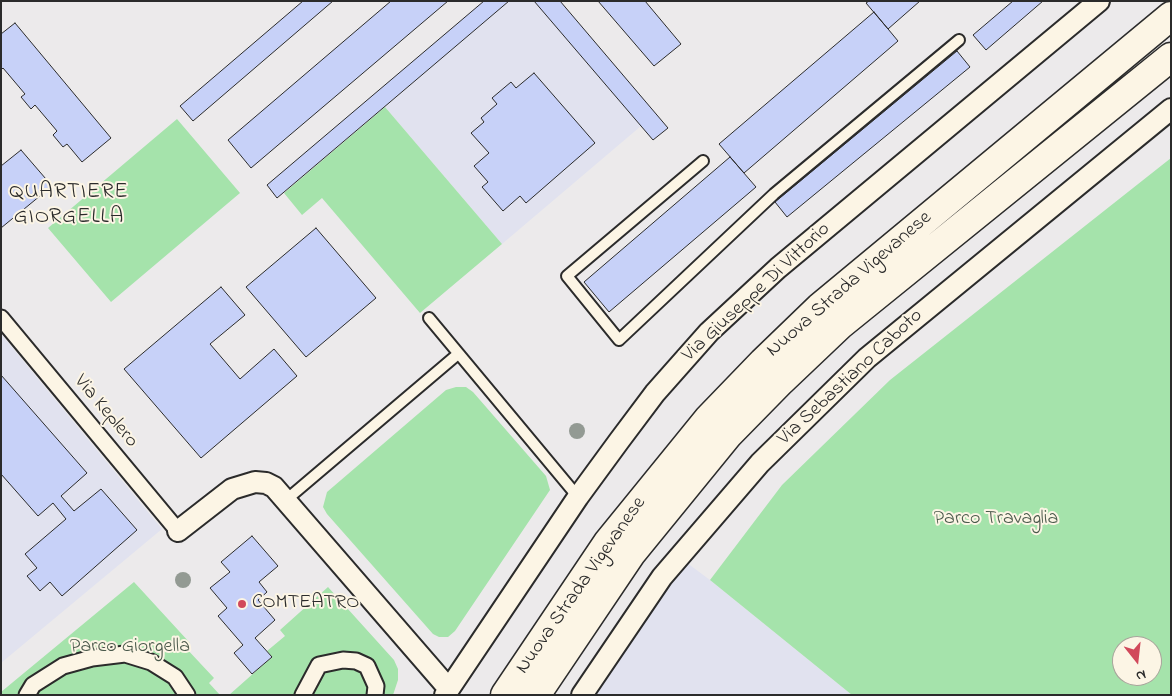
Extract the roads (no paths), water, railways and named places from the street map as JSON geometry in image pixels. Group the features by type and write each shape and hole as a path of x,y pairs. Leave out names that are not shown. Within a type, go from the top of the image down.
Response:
{"main road":[{"path":"909,233 984,158 1122,39 1160,1"},
{"name":"Nuova Strada Vigevanese","path":"505,695 608,542 708,418 820,307 1171,16"},
{"name":"Nuova Strada Vigevanese","path":"536,695 631,554 728,435 840,325 1171,57"},
{"path":"926,256 1016,193 1171,73"}],"street":[{"name":"Via Giuseppe Di Vittorio","path":"447,692 578,497 654,393 709,332 778,268 1099,1"},
{"name":"Via Sebastiano Caboto","path":"582,695 662,577 760,463 867,358 1171,109"},
{"name":"Via Keplero","path":"1,318 178,531"},
{"path":"178,531 232,489 245,484 266,483 274,487 447,692"},
{"path":"27,695 33,685 63,666 92,658 125,654 151,662 175,677 187,695"},
{"path":"303,695 319,665 343,660 356,661 368,666 376,686 375,695"}],"lane":[{"path":"703,161 567,276 619,340 774,194 959,40"},
{"path":"429,318 578,497"},
{"path":"286,500 458,354"}],"place":[{"name":"COMTEATRO","path":"242,604"}],"district":[{"name":"QUARTIERE GIORGELLA","path":"69,206"}],"park label":[{"name":"Parco Travaglia","path":"996,520"},
{"name":"Parco Giorgella","path":"130,648"}]}
